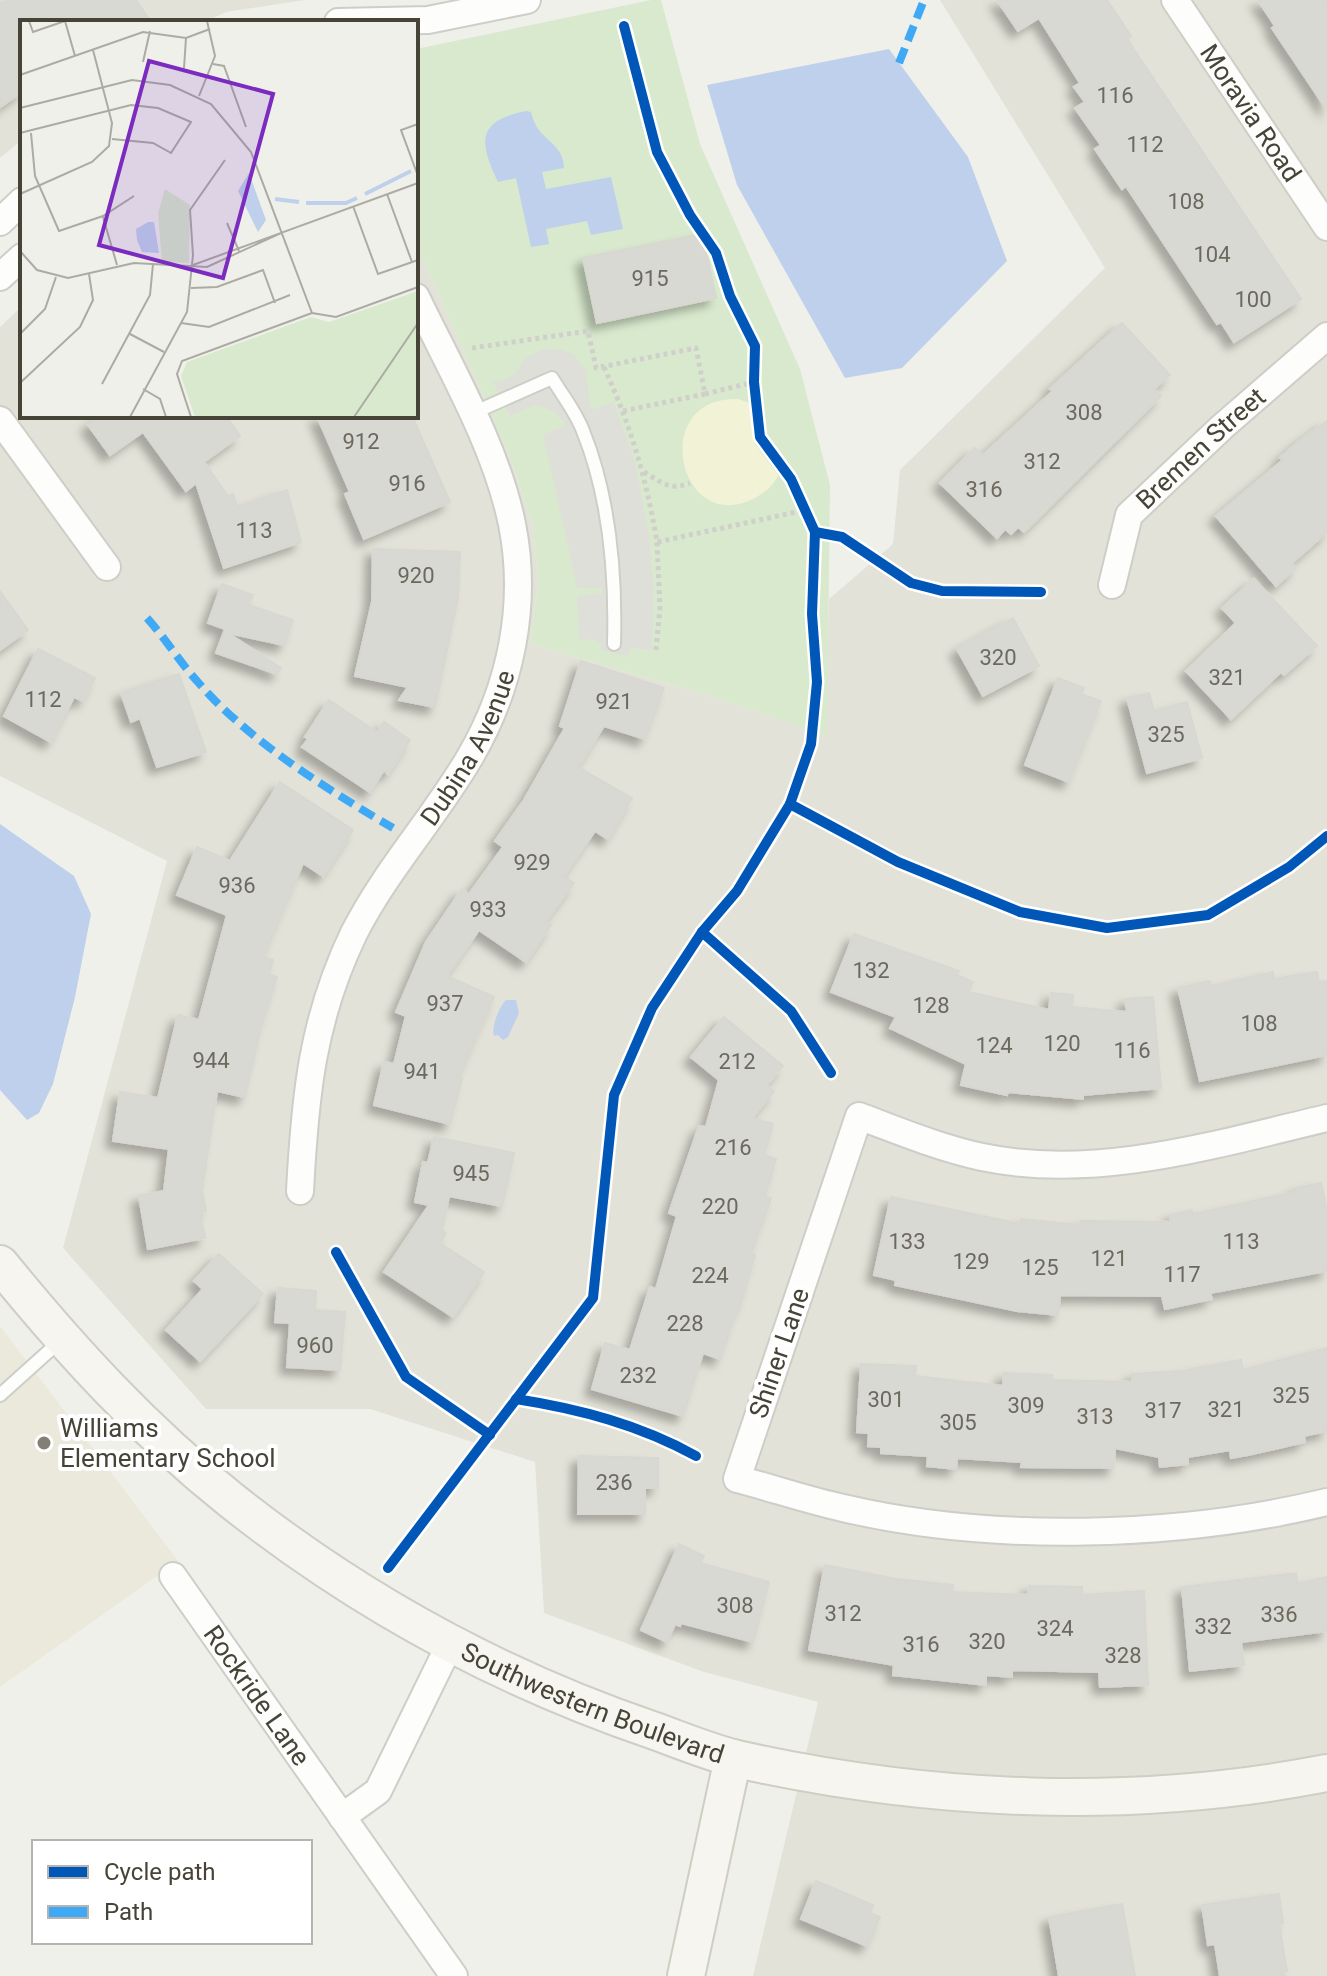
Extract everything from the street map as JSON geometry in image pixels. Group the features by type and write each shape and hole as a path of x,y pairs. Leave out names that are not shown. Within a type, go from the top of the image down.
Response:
{"street":[{"path":"334,0 338,20"},
{"path":"422,22 527,0"},
{"name":"Moravia Road","path":"1175,0 1327,227"},
{"path":"0,222 20,203"},
{"path":"0,277 20,259"},
{"name":"Dubina Avenue","path":"300,1191 305,1102 312,1058 337,973 369,905 470,758 501,694 509,663 518,596 512,526 503,487 472,413 418,301"},
{"name":"Bremen Street","path":"1112,585 1129,515 1222,427 1327,336"},
{"path":"0,420 107,567"},
{"name":"Shiner Lane","path":"1327,1118 1119,1162 1060,1165 983,1157 859,1116 737,1479 844,1508 921,1522 1018,1530 1114,1531 1217,1523 1327,1502"},
{"name":"Southwestern Boulevard","path":"0,1264 62,1340 165,1443 230,1500 301,1552 450,1644 592,1710 733,1758 923,1790 1099,1799 1199,1791 1327,1773"},
{"name":"Rockride Lane","path":"173,1576 454,1976"},
{"path":"342,1817 378,1791 450,1644"},
{"path":"686,1976 733,1758"}],"lane":[{"path":"472,413 552,378 582,428 605,506 616,596 614,644"},
{"path":"0,1395 62,1340"}],"path":[{"path":"472,348 588,331 596,368 696,348 705,394"},
{"path":"604,367 644,471 657,542 660,608 656,650"},
{"path":"754,370 756,395"},
{"path":"623,411 754,382"},
{"path":"644,471 665,485 677,488 690,483"},
{"path":"657,542 806,510"}],"shaded area":[{"path":"0,0 305,0 226,12 209,20 20,20 20,142 0,158"},
{"path":"661,0 700,144 800,369 830,485 827,736 710,696 530,644 538,582 533,526 509,454 418,248 418,49"},
{"path":"940,0 1327,0 1327,1976 753,1976 818,1702 704,1672 544,1613 535,1462 370,1409 206,1409 63,1248 167,861 0,776 0,327 20,308 20,418 418,418 418,248 509,454 533,526 538,582 530,644 710,696 826,735 829,599 893,544 900,470 1105,268"},
{"path":"543,349 564,350 574,355 586,370 590,406 594,409 614,402 635,461 649,537 654,587 652,650 631,648 627,656 601,650 601,644 595,640 579,639 577,596 603,593 601,588 577,588 544,439 544,434 562,427 564,423 554,411 536,405 510,416 492,380 501,381 517,372 525,358"},
{"name":"Williams Elementary School","path":"0,1326 178,1561 0,1687"}],"sand":[{"path":"738,399 752,404 755,444 778,475 770,487 755,498 726,505 705,498 691,482 683,461 683,438 692,418 710,404"}],"water":[{"path":"889,49 968,157 1007,261 902,368 845,378 737,185 707,85"},
{"path":"531,112 534,122 563,159 564,168 542,172 546,189 611,177 623,229 591,235 587,221 546,229 549,244 531,247 516,178 498,182 485,145 490,127 510,115"},
{"path":"0,824 74,876 91,914 75,997 53,1084 39,1113 27,1120 0,1090"},
{"path":"506,1000 516,1000 519,1013 508,1037 503,1040 498,1035 494,1036 494,1028 498,1012"}],"building":[{"path":"8,0 136,0 150,20 20,20 20,93 0,107 1,5"},
{"path":"997,0 1107,0 1131,36 1127,39 1301,299 1234,342 1221,322 1217,324 1126,186 1122,189 1095,149 1101,145 1075,108 1085,102 1074,87 1080,83 1039,18 1018,31"},
{"path":"1258,0 1327,0 1327,110 1272,28 1275,26"},
{"path":"702,234 716,298 597,323 583,258"},
{"path":"1122,323 1170,375 1154,389 1161,396 1024,532 1018,527 1011,534 1005,529 997,538 940,483 975,448 982,456"},
{"path":"98,418 227,418 240,436 204,462 228,496 233,494 237,507 287,490 301,542 224,568 196,483 186,491 143,432 110,455 88,425"},
{"path":"318,418 413,418 450,502 364,539 345,494 350,492"},
{"path":"1327,421 1327,532 1292,563 1296,568 1276,586 1216,516 1283,460 1280,458 1299,441"},
{"path":"373,549 460,552 458,597 435,707 399,700 408,687 355,676 372,602"},
{"path":"1254,579 1317,646 1284,675 1281,672 1231,719 1186,671 1236,623 1222,608"},
{"path":"222,584 253,595 249,605 293,620 284,645 228,633 281,668 277,674 216,653 225,629 208,623"},
{"path":"0,591 28,630 0,650"},
{"path":"1013,618 1039,666 983,696 957,649"},
{"path":"38,649 95,678 83,701 74,697 51,742 4,716"},
{"path":"581,661 664,688 645,739 604,726 578,767 632,798 608,839 595,831 564,876 574,883 546,921 551,925 526,962 479,930 447,976 494,997 458,1078 462,1078 450,1124 374,1105 384,1062 394,1064 406,1016 396,1012 426,942 462,889 469,894 503,847 495,841 524,800 565,728 560,726"},
{"path":"179,674 206,752 157,767 140,718 131,722 121,693"},
{"path":"1058,678 1084,688 1081,694 1101,701 1069,782 1025,765"},
{"path":"1149,693 1154,711 1187,702 1202,758 1147,773 1127,698"},
{"path":"329,700 377,732 384,722 410,740 388,774 384,770 370,792 302,747"},
{"path":"280,782 353,830 323,876 303,863 263,957 273,960 269,975 277,977 261,1027 245,1097 217,1091 202,1190 206,1211 200,1212 205,1238 148,1249 139,1196 164,1191 169,1149 113,1141 120,1092 158,1098 178,1015 199,1020 227,915 177,895 197,847 230,861"},
{"path":"854,934 959,971 957,975 973,982 968,992 1049,1010 1051,993 1073,995 1072,1007 1127,1012 1125,999 1153,997 1161,1088 1083,1095 1083,1099 1008,1092 1007,1095 961,1085 966,1064 890,1028 896,1017 831,992"},
{"path":"1273,972 1274,979 1317,972 1319,982 1327,981 1327,1055 1200,1081 1178,988 1210,981 1211,986"},
{"path":"724,1017 783,1066 767,1085 774,1091 752,1118 773,1124 764,1155 776,1159 765,1196 771,1198 751,1253 755,1255 740,1306 720,1359 703,1353 683,1416 592,1389 605,1343 630,1350 650,1287 656,1289 677,1216 669,1213 699,1126 706,1127 719,1080 691,1057"},
{"path":"434,1137 514,1153 502,1206 449,1196 442,1230 446,1233 440,1243 484,1272 453,1317 384,1272 429,1205 415,1202 423,1162 428,1163"},
{"path":"1321,1183 1327,1211 1327,1271 1210,1293 1212,1299 1165,1309 1162,1296 1060,1295 1058,1315 1017,1311 895,1285 896,1280 874,1275 891,1197 1021,1224 1021,1219 1081,1225 1081,1221 1171,1222 1170,1215 1192,1210 1193,1214 1296,1192 1296,1188"},
{"path":"219,1254 263,1294 200,1361 166,1330 203,1289 194,1281"},
{"path":"278,1288 316,1291 315,1310 345,1312 340,1370 287,1367 290,1323 275,1322"},
{"path":"1327,1348 1327,1431 1304,1436 1305,1442 1248,1455 1231,1458 1230,1450 1188,1457 1188,1464 1160,1467 1159,1457 1115,1448 1114,1468 1021,1467 1022,1462 957,1458 956,1469 927,1466 928,1456 881,1453 881,1447 868,1446 869,1433 857,1432 861,1364 916,1366 915,1376 1003,1386 1004,1373 1052,1375 1052,1380 1132,1382 1132,1374 1181,1371 1241,1360 1243,1370"},
{"path":"579,1456 658,1458 658,1488 645,1488 645,1514 578,1514"},
{"path":"679,1544 704,1556 700,1563 769,1582 753,1642 681,1623 680,1626 675,1624 667,1642 641,1630"},
{"path":"825,1565 896,1579 953,1585 952,1592 1028,1595 1029,1586 1082,1587 1082,1595 1144,1591 1148,1685 1100,1687 1099,1672 1012,1670 1012,1677 986,1675 986,1685 893,1675 894,1665 809,1650"},
{"path":"1296,1573 1297,1584 1327,1577 1327,1631 1241,1642 1244,1665 1190,1671 1182,1587"},
{"path":"816,1881 873,1905 870,1913 880,1917 867,1946 801,1919"},
{"path":"1279,1894 1283,1923 1279,1924 1287,1971 1281,1972 1282,1976 1220,1976 1215,1944 1208,1945 1202,1905"},
{"path":"1122,1904 1135,1976 1059,1976 1049,1917"}],"marked path":[{"path":"899,63 924,0"},
{"path":"147,618 197,681 239,723 315,780 393,828"}],"cycle path":[{"path":"624,26 657,152 690,215 716,253 730,296 755,346 754,382 760,437 791,479 815,532 812,614 817,682 811,744 790,804 898,862 1020,912 1107,928 1208,915 1289,867 1327,836"},
{"path":"815,532 842,537 911,583 942,591 1041,592"},
{"path":"790,804 737,891 702,932 791,1011 831,1073"},
{"path":"388,1568 593,1298 614,1095 652,1008 702,932"},
{"path":"336,1252 406,1377 490,1435"},
{"path":"516,1399 609,1420 653,1435 696,1456"}],"place":[{"name":"Williams Elementary School","path":"44,1443"}]}
